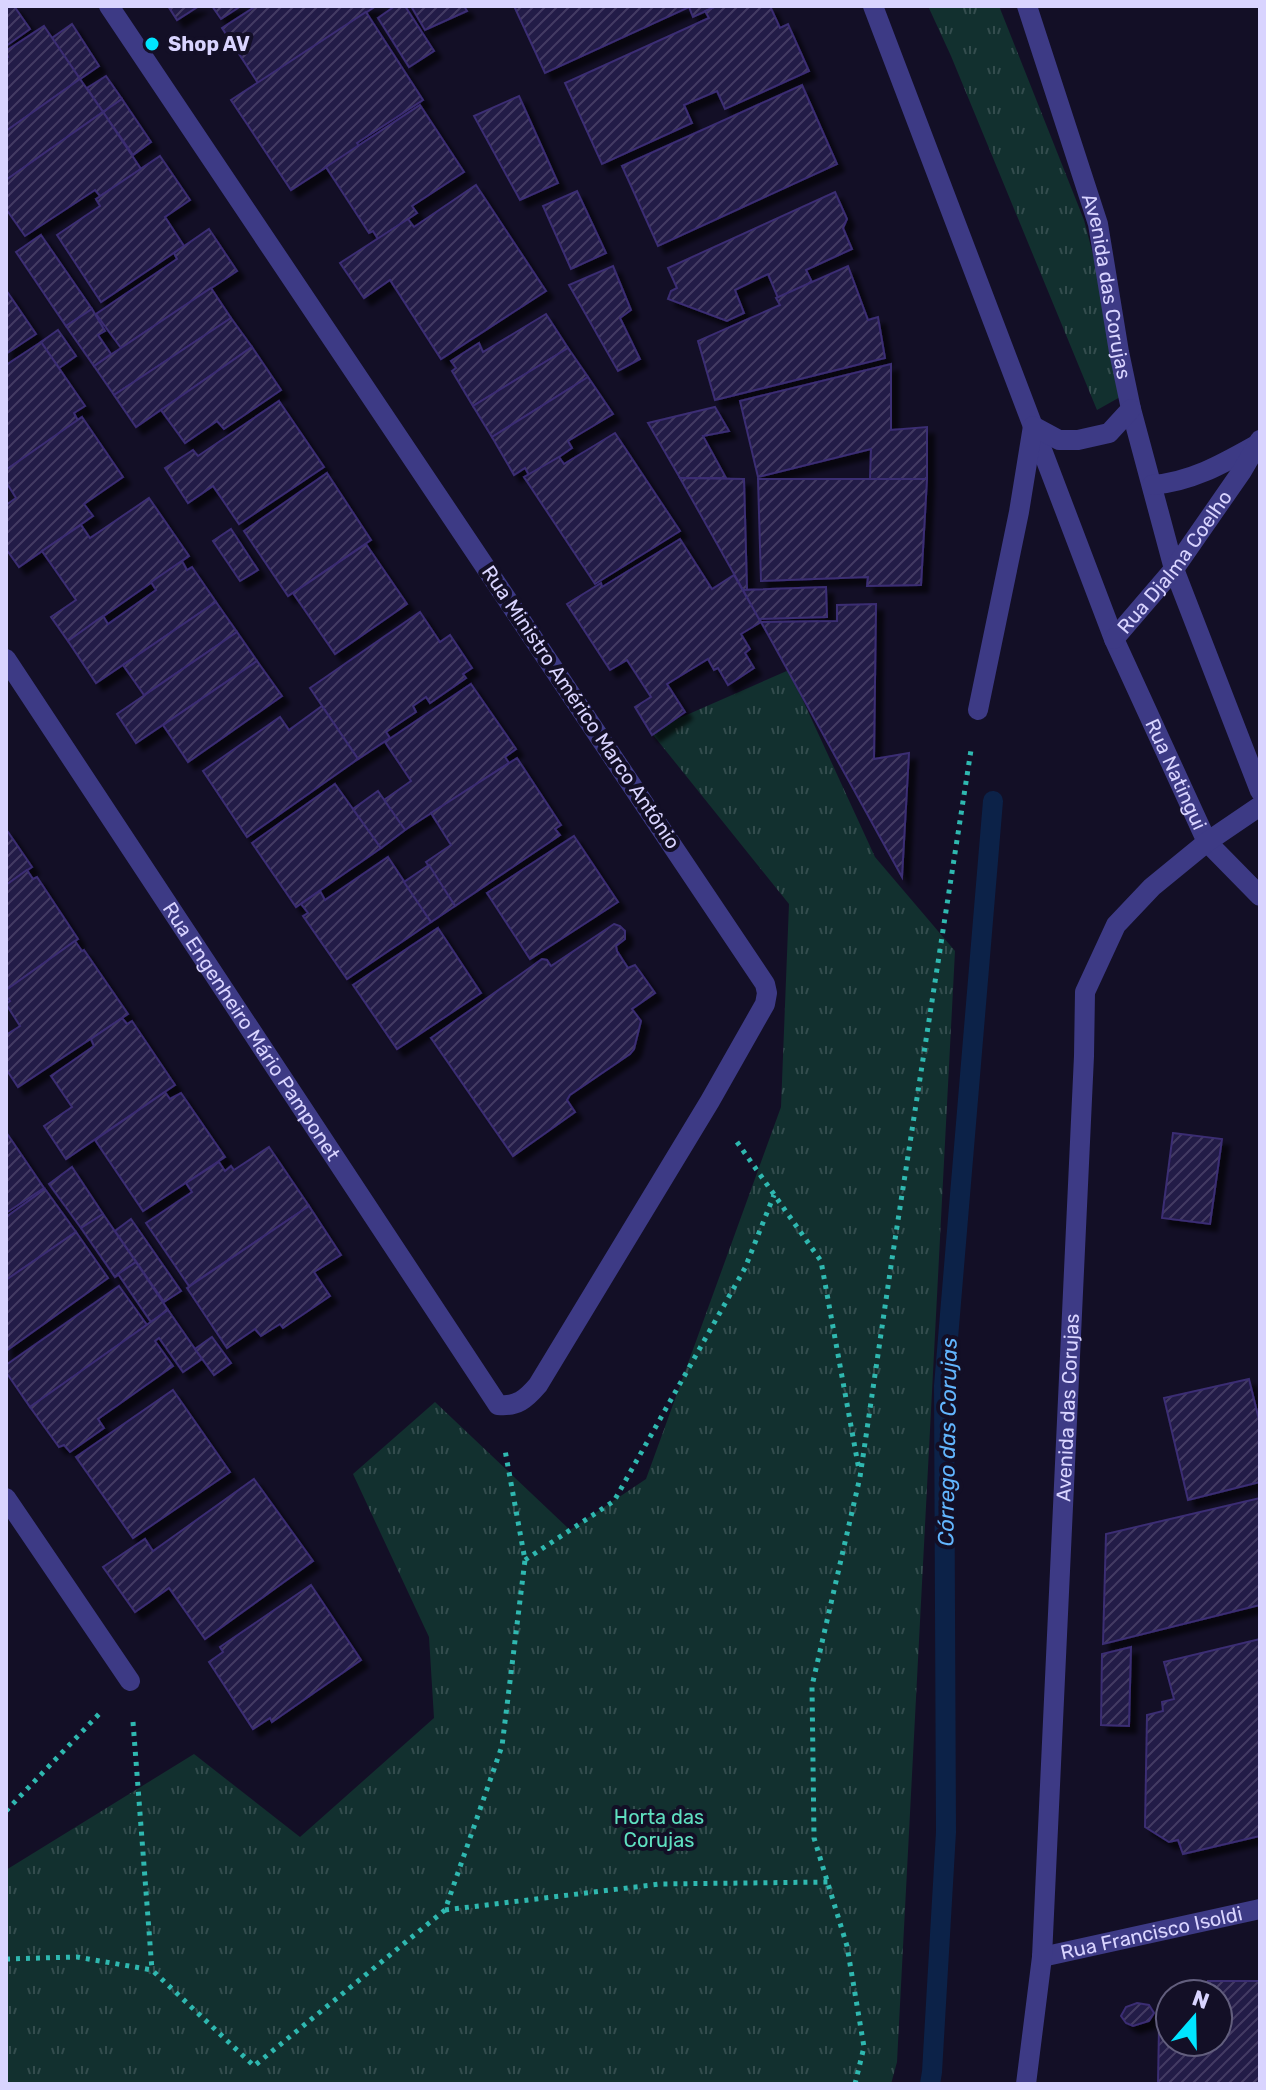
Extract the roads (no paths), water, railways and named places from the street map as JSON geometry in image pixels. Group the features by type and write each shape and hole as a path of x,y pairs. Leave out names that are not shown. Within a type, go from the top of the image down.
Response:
{"street":[{"name":"Rua Ministro Américo Marco Antônio","path":"109,6 760,974 767,993 765,1004 710,1101 538,1385 517,1404 498,1405"},
{"path":"873,6 1114,639"},
{"name":"Avenida das Corujas","path":"1027,6 1098,224 1131,409 1174,569"},
{"path":"1033,426 1059,440 1078,440 1109,433 1131,409"},
{"path":"978,710 1019,512 1033,426"},
{"name":"Rua Djalma Coelho","path":"1152,485 1183,481 1259,442"},
{"name":"Rua Djalma Coelho","path":"1114,639 1174,569 1259,442"},
{"path":"1174,569 1260,791"},
{"name":"Rua Natingui","path":"1114,639 1207,842 1260,896"},
{"name":"Rua Engenheiro Mário Pamponet","path":"6,659 498,1405"},
{"name":"Avenida das Corujas","path":"1026,2084 1042,1957 1085,992 1116,925 1152,887 1207,842 1260,806"},
{"path":"6,1498 130,1681"},
{"name":"Rua Francisco Isoldi","path":"1042,1957 1260,1909"}],"waterway":[{"name":"Córrego das Corujas","path":"930,2084 946,1832 944,1386 993,801"}],"place":[{"name":"Shop AV","path":"152,44"}],"park label":[{"name":"Horta das Corujas","path":"659,1828"}]}
